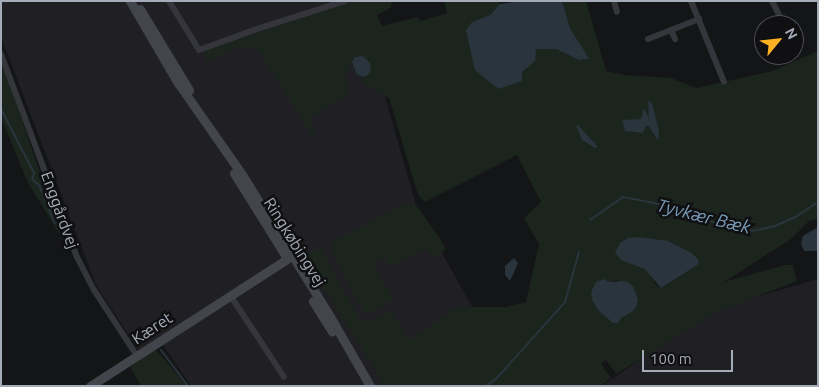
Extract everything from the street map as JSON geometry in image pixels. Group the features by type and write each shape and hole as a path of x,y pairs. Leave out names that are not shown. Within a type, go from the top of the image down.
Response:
{"street":[{"name":"Ringkøbingvej","path":"130,1 178,83 207,123"},
{"name":"Ringkøbingvej","path":"134,1 176,66 218,141 248,183 328,313 351,356 370,386"},
{"path":"169,1 199,50 345,1"},
{"path":"614,1 618,12"},
{"path":"691,1 724,82"},
{"path":"772,1 779,15"},
{"path":"648,40 699,19"},
{"path":"671,30 675,40"},
{"name":"Enggårdvej","path":"1,54 77,257 94,290 137,356"},
{"name":"Ringkøbingvej","path":"218,141 234,173 287,259 331,330 351,356"},
{"name":"Kæret","path":"90,386 287,259"},
{"path":"230,295 284,377"}],"shaded area":[{"path":"1,1 352,1 382,86 417,209 487,333 405,386 191,386 163,345 143,357 96,285 1,37"},
{"path":"355,1 392,1 391,8 377,15 382,26 417,17 421,21 447,13 444,1 497,1 500,4 490,15 472,22 475,69 498,89 535,61 535,49 556,49 579,60 588,59 570,28 562,1 586,1 606,71 625,75 671,78 696,88 773,71 786,65 804,65 804,57 818,51 818,218 809,221 791,239 724,282 785,265 793,265 797,281 716,312 616,374 606,360 601,364 611,378 600,386 385,386 304,256 321,248 359,317 366,323 390,310 409,340 457,307 505,307 526,302 539,244 524,218 541,202 517,155 425,202 418,195 389,98 360,82 371,72 363,57 355,57 344,78 350,93 309,118 316,131 311,134 259,51 250,46 231,50 206,61 204,51","holes":["668,241 690,252 699,264 661,288 656,285 650,273 639,265","617,280 632,312 621,318 606,316 599,311 591,292 595,286"]},
{"path":"521,1 562,1 570,28 589,59 579,60 556,49 536,49 535,61 522,72 522,81 498,89 475,70 466,30 472,22 490,15 500,4"},
{"path":"363,56 370,63 371,72 365,77 357,75 352,62 355,57"},
{"path":"1,64 64,242 27,181 1,117"},
{"path":"648,100 652,103 659,131 658,141 649,126 646,126 643,133 625,131 622,120 641,119 644,108 649,119"},
{"path":"576,125 598,147 595,148 582,140"},
{"path":"407,203 416,205 445,246 444,251 433,258 426,249 391,267 384,258 373,264 394,299 366,315 331,253 331,243"},
{"path":"818,227 818,251 804,251 801,244 803,236"},
{"path":"639,237 668,241 690,252 698,259 699,264 661,288 645,269 621,260 615,253 620,243 628,238"},
{"path":"514,258 518,263 510,281 505,275 505,266"},
{"path":"604,279 609,282 626,281 633,286 638,300 632,312 621,318 618,323 613,323 599,311 592,300 591,292 596,282"},
{"path":"818,279 818,386 602,386 711,310"},
{"path":"154,349 187,386 141,386 130,367"}],"waterway":[{"path":"1,109 34,173 32,179 39,185 55,223"},
{"name":"Tyvkær Bæk","path":"590,220 623,197 660,204 719,224 752,231 775,226 797,216 818,202"},
{"name":"Tyvkær Bæk","path":"486,386 496,379 565,302 579,252"},
{"path":"161,350 188,386"}]}
